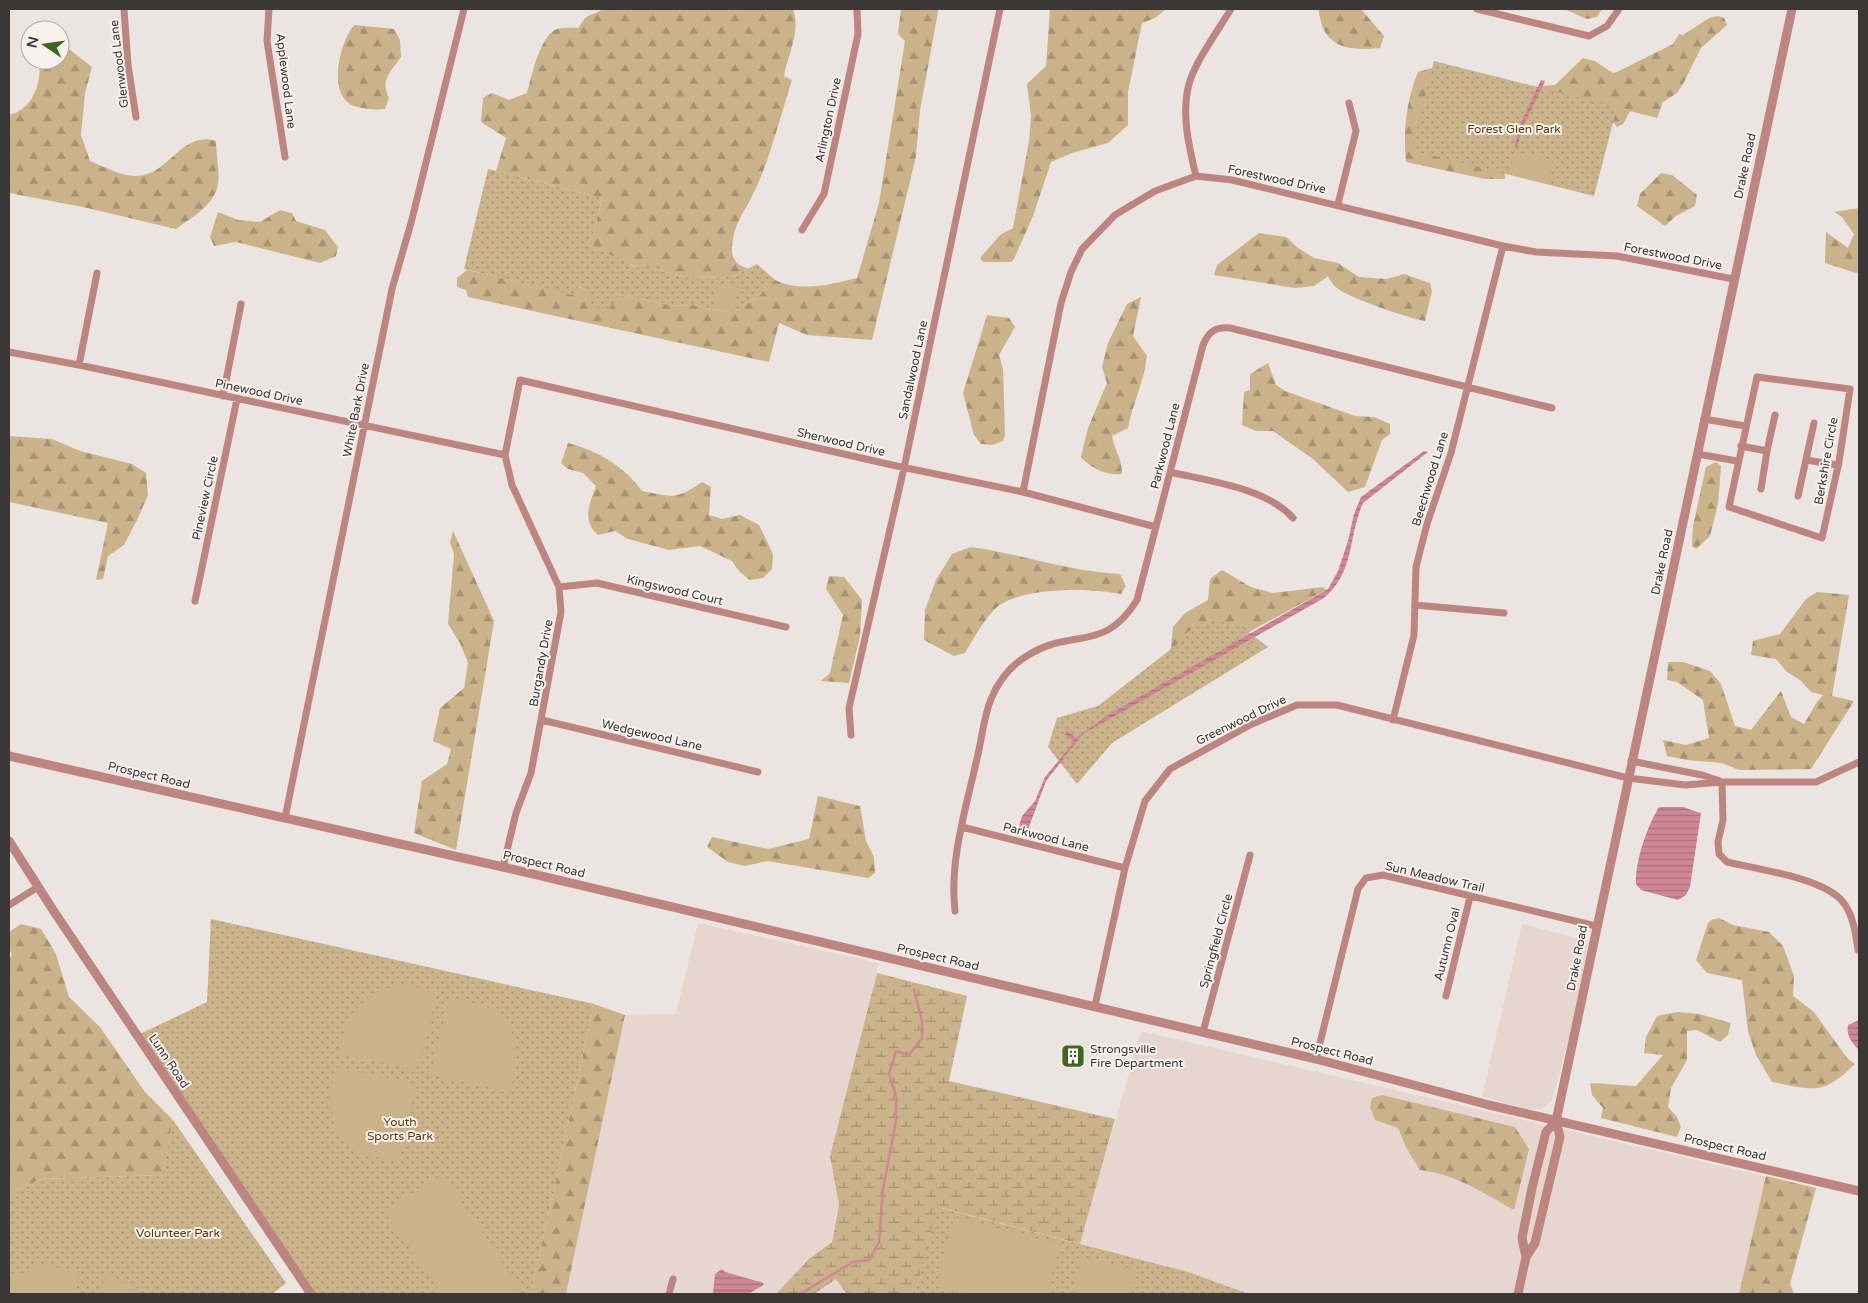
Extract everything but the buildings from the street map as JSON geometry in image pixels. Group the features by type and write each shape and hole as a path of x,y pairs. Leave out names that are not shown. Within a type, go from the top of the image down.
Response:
{"street":[{"name":"Glenwood Lane","path":"124,9 128,65 136,117"},
{"name":"Applewood Lane","path":"269,9 267,41 285,157"},
{"name":"White Bark Drive","path":"285,818 392,289 411,222 464,9"},
{"name":"Arlington Drive","path":"802,230 824,194 858,34 857,9"},
{"name":"Sandalwood Lane","path":"851,735 849,708 904,468 1000,9"},
{"path":"1196,176 1188,140 1186,109 1189,83 1231,9"},
{"path":"1477,9 1589,36 1607,26 1619,9"},
{"name":"Drake Road","path":"1518,1294 1526,1257 1535,1243 1560,1138 1556,1121 1596,926 1792,9"},
{"path":"1338,204 1356,130 1349,103"},
{"name":"Forestwood Drive","path":"1023,492 1061,303 1071,272 1082,249 1115,215 1156,191 1196,176 1232,180 1338,204 1503,246 1536,252 1617,256 1733,279"},
{"name":"Beechwood Lane","path":"1394,720 1414,635 1416,568 1427,524 1451,453 1503,246"},
{"path":"79,365 97,273"},
{"path":"222,396 241,304"},
{"name":"Parkwood Lane","path":"955,911 952,886 962,828 990,699 1005,674 1017,662 1050,644 1104,634 1126,618 1137,600 1203,345 1208,334 1220,327 1552,408"},
{"name":"Pinewood Drive","path":"9,352 79,365 505,456"},
{"name":"Berkshire Circle","path":"1737,461 1729,507 1822,538 1838,466 1850,389 1756,377 1745,426"},
{"name":"Sherwood Drive","path":"520,380 904,468 1023,492 1156,527"},
{"name":"Burgandy Drive","path":"503,867 516,813 531,773 558,639 561,612 559,587 512,485 505,456 520,380"},
{"name":"Pineview Circle","path":"195,601 237,399"},
{"path":"1761,489 1775,416"},
{"path":"1698,454 1737,461 1745,426 1704,419"},
{"path":"1798,496 1814,423"},
{"path":"1741,446 1767,451"},
{"path":"1806,460 1838,466"},
{"path":"1170,472 1246,490 1286,510 1293,518"},
{"name":"Kingswood Court","path":"559,587 597,583 786,627"},
{"path":"1416,605 1504,613"},
{"name":"Greenwood Drive","path":"1095,1006 1125,868 1146,801 1170,769 1252,724 1297,705 1337,706 1628,778 1685,785 1722,782"},
{"name":"Wedgewood Lane","path":"542,720 758,772"},
{"name":"Prospect Road","path":"9,756 503,867 1095,1006 1316,1059 1556,1121 1859,1191"},
{"path":"1631,761 1702,775 1722,782 1816,782 1859,762"},
{"path":"1722,782 1723,820 1718,842 1719,854 1727,862 1816,883 1843,902 1855,928 1858,950"},
{"name":"Parkwood Lane","path":"962,828 1125,868"},
{"name":"Lunn Road","path":"9,841 311,1294"},
{"name":"Springfield Circle","path":"1203,1032 1250,855"},
{"name":"Sun Meadow Trail","path":"1316,1059 1358,889 1366,878 1383,875 1596,926"},
{"path":"9,905 38,887"},
{"name":"Autumn Oval","path":"1446,996 1470,897"},
{"name":"Drake Road","path":"1526,1257 1522,1238 1532,1188 1546,1132 1556,1121"},
{"path":"670,1294 674,1280"}],"shaded area":[{"path":"1541,80 1545,81 1522,129 1517,148 1515,147 1518,129"},
{"path":"1424,451 1428,452 1363,503 1358,515 1346,565 1334,588 1324,598 1083,734 1046,781 1027,832 1018,830 1022,816 1035,801 1045,777 1074,742 1065,734 1066,730 1076,738 1108,715 1328,589 1338,571 1348,541 1354,514 1361,497"},
{"path":"1659,807 1683,807 1701,813 1690,887 1686,895 1678,900 1641,890 1636,884 1637,865 1643,844 1650,824"},
{"path":"698,923 879,963 830,1156 839,1205 829,1254 814,1294 566,1294 625,1015 676,1014"},
{"path":"1522,924 1589,941 1570,1034 1552,1101 1541,1109 1527,1109 1482,1097"},
{"path":"1859,1020 1859,1050 1850,1039 1848,1025"},
{"path":"1141,1031 1816,1188 1787,1294 915,1294 1080,1244"},
{"path":"722,1269 725,1272 764,1283 748,1294 713,1294 715,1274"},
{"path":"836,1278 847,1294 814,1294"}],"green space":[{"path":"604,9 793,9 796,26 795,34 784,76 792,80 766,165 734,233 733,257 740,265 749,268 732,277 690,278 661,271 662,267 644,262 642,269 587,245 595,229 602,198 496,171 506,138 481,122 483,98 492,93 509,100 527,93 537,59 550,34 560,28 578,28 586,17"},
{"path":"901,9 938,9 938,12 920,110 916,156 872,340 807,335 779,323 769,362 468,297 466,290 457,287 457,278 467,270 576,295 578,287 588,290 588,305 619,295 676,306 693,305 732,313 760,295 775,280 795,286 816,286 857,278 879,203 905,41 898,34"},
{"path":"1050,9 1166,9 1155,18 1142,23 1128,92 1128,125 1108,143 1072,153 1051,162 1033,216 1014,259 1011,262 983,262 980,258 1000,235 1013,228 1029,141 1031,116 1027,84 1046,66"},
{"path":"1318,9 1361,9 1384,36 1380,48 1357,49 1336,43 1324,30"},
{"path":"1564,9 1602,9 1597,17 1587,19"},
{"path":"1718,16 1724,18 1727,25 1701,48 1683,84 1677,93 1663,102 1657,118 1630,111 1623,124 1617,127 1613,122 1534,106 1542,86 1555,85 1583,58 1595,61 1613,73 1617,72 1673,44 1679,34 1683,35 1709,18"},
{"path":"354,25 394,29 400,40 401,57 386,81 386,91 389,98 385,109 369,109 354,106 345,100 340,91 338,68 340,55"},
{"path":"70,50 92,67 85,93 81,135 90,161 123,174 134,176 146,175 157,170 193,142 204,139 216,141 218,184 216,192 207,205 176,229 83,207 9,193 9,115 24,108 29,102 34,94 39,70 70,70"},
{"name":"Forest Glen Park","path":"1434,61 1617,107 1594,196 1411,150"},
{"path":"1445,64 1504,164 1505,179 1485,179 1406,162 1406,116 1418,72"},
{"path":"1515,151 1553,161 1547,184 1509,174"},
{"path":"488,169 602,198 595,229 587,245 636,267 642,268 644,262 662,266 661,271 690,278 732,277 757,264 775,280 760,295 732,313 693,305 676,306 619,295 609,309 588,306 588,290 578,287 576,296 464,269"},
{"path":"1661,173 1672,175 1697,195 1695,206 1676,216 1665,226 1637,206 1640,194"},
{"path":"1859,208 1859,272 1856,273 1825,263 1826,232 1848,248 1854,234 1842,217 1834,212"},
{"path":"280,210 292,213 296,221 325,230 338,247 336,256 320,263 236,242 214,246 210,237 218,212 238,220 260,222"},
{"path":"1259,233 1286,237 1298,248 1314,258 1338,263 1359,277 1387,279 1404,274 1430,283 1432,291 1425,321 1393,312 1353,297 1337,288 1328,276 1314,286 1295,288 1214,275 1217,265"},
{"path":"718,284 738,288 732,313 712,308"},
{"path":"1141,297 1133,336 1147,356 1146,365 1128,428 1112,436 1121,463 1122,474 1111,474 1094,468 1081,457 1088,428 1107,383 1102,367 1108,343 1127,304"},
{"path":"987,315 1009,318 1015,327 999,355 1003,369 1005,435 1003,441 993,445 981,444 974,435 963,393"},
{"path":"1268,363 1276,385 1285,391 1355,416 1374,417 1390,424 1390,434 1382,440 1365,487 1348,492 1313,459 1273,431 1256,431 1242,425 1244,392 1250,390 1250,374"},
{"path":"9,436 52,439 80,451 132,464 146,473 148,495 124,545 108,556 103,579 96,580 108,523 9,502"},
{"path":"568,443 590,450 610,461 627,474 642,491 674,496 686,492 702,482 711,487 709,515 722,519 740,515 759,525 773,554 772,569 763,578 750,580 740,572 732,561 700,546 669,550 628,539 615,531 598,535 588,517 596,486 583,473 568,469 561,463"},
{"path":"1716,462 1721,466 1718,504 1710,536 1696,549 1692,546 1693,526 1706,467"},
{"path":"453,531 494,621 456,850 414,833 422,781 447,764 451,749 433,741 440,708 464,688 468,663 460,643 448,624 454,554 450,543"},
{"path":"971,547 1083,570 1120,574 1126,586 1121,594 1074,590 1020,596 995,609 965,653 954,656 924,640 925,610 936,580 952,554"},
{"path":"1222,570 1251,587 1273,593 1323,587 1326,590 1249,632 1164,663 1171,648 1173,627 1185,613 1208,600 1210,579"},
{"path":"829,576 844,577 862,600 860,636 849,683 821,681 830,673 843,615 826,589"},
{"path":"1817,592 1849,595 1832,696 1854,701 1811,769 1739,770 1722,763 1667,756 1663,740 1686,745 1709,738 1703,700 1677,682 1667,680 1668,662 1683,662 1710,671 1721,684 1735,726 1751,730 1781,691 1791,717 1804,724 1823,695 1811,692 1800,680 1787,672 1776,659 1751,655 1753,641 1780,634 1806,599"},
{"path":"1211,618 1243,628 1268,647 1112,743 1077,784 1048,747 1057,718 1098,706 1180,642 1181,636"},
{"path":"818,796 860,806 866,841 874,857 875,873 868,878 768,861 745,866 728,862 707,847 712,837 768,849 809,839"},
{"path":"1719,918 1733,925 1769,932 1783,946 1794,976 1793,996 1814,1012 1847,1058 1855,1064 1844,1074 1825,1086 1817,1088 1798,1087 1772,1082 1756,1055 1748,1031 1742,980 1707,973 1696,960 1708,923"},
{"name":"Youth Sports Park","path":"211,919 594,1004 531,1294 315,1294 140,1034 207,1002"},
{"path":"21,924 41,929 56,954 69,997 100,1027 145,1092 173,1120 162,1175 41,1179 9,1195 9,960 12,954 9,949 9,932"},
{"path":"877,973 967,996 949,1081 1115,1119 1080,1244 938,1207 915,1294 847,1294 836,1279 814,1294 776,1294 809,1259 832,1242 839,1205 830,1156"},
{"path":"401,984 437,992 421,1063 413,1069 339,1054 348,1018 371,994"},
{"path":"450,997 491,1009 508,1024 515,1046 515,1070 510,1092 430,1075"},
{"path":"594,1004 625,1015 566,1294 531,1294"},
{"path":"1677,1012 1699,1014 1731,1023 1728,1035 1720,1042 1697,1030 1687,1031 1687,1060 1671,1088 1668,1107 1677,1117 1681,1127 1677,1137 1601,1118 1603,1108 1592,1095 1590,1083 1636,1086 1663,1055 1644,1053 1646,1037 1657,1016"},
{"path":"337,1067 407,1082 415,1090 399,1162 354,1151 342,1139 335,1127 329,1093"},
{"path":"1382,1095 1515,1127 1529,1149 1514,1210 1457,1180 1420,1170 1406,1147 1398,1128 1375,1120 1370,1107 1372,1098"},
{"name":"Volunteer Park","path":"173,1120 286,1283 272,1294 9,1294 9,1195 41,1179 162,1175"},
{"path":"443,1174 520,1289 512,1294 441,1294 384,1211"},
{"path":"1766,1176 1816,1188 1790,1284 1794,1294 1739,1294"},
{"path":"937,1207 1188,1272 1249,1294 915,1294"},
{"path":"954,1217 1060,1244 1047,1294 968,1294 936,1286"},
{"path":"1082,1257 1136,1270 1130,1294 1073,1294"},
{"path":"38,1264 79,1272 76,1294 9,1294 9,1281"},
{"path":"105,1271 141,1294 102,1294"}],"waterway":[{"path":"800,1294 853,1262 869,1260 879,1242 883,1189 896,1121 896,1096 889,1074 896,1051 909,1055 922,1038 922,1021 914,989"}],"place":[{"name":"Strongsville Fire Department","path":"1073,1056"}]}
